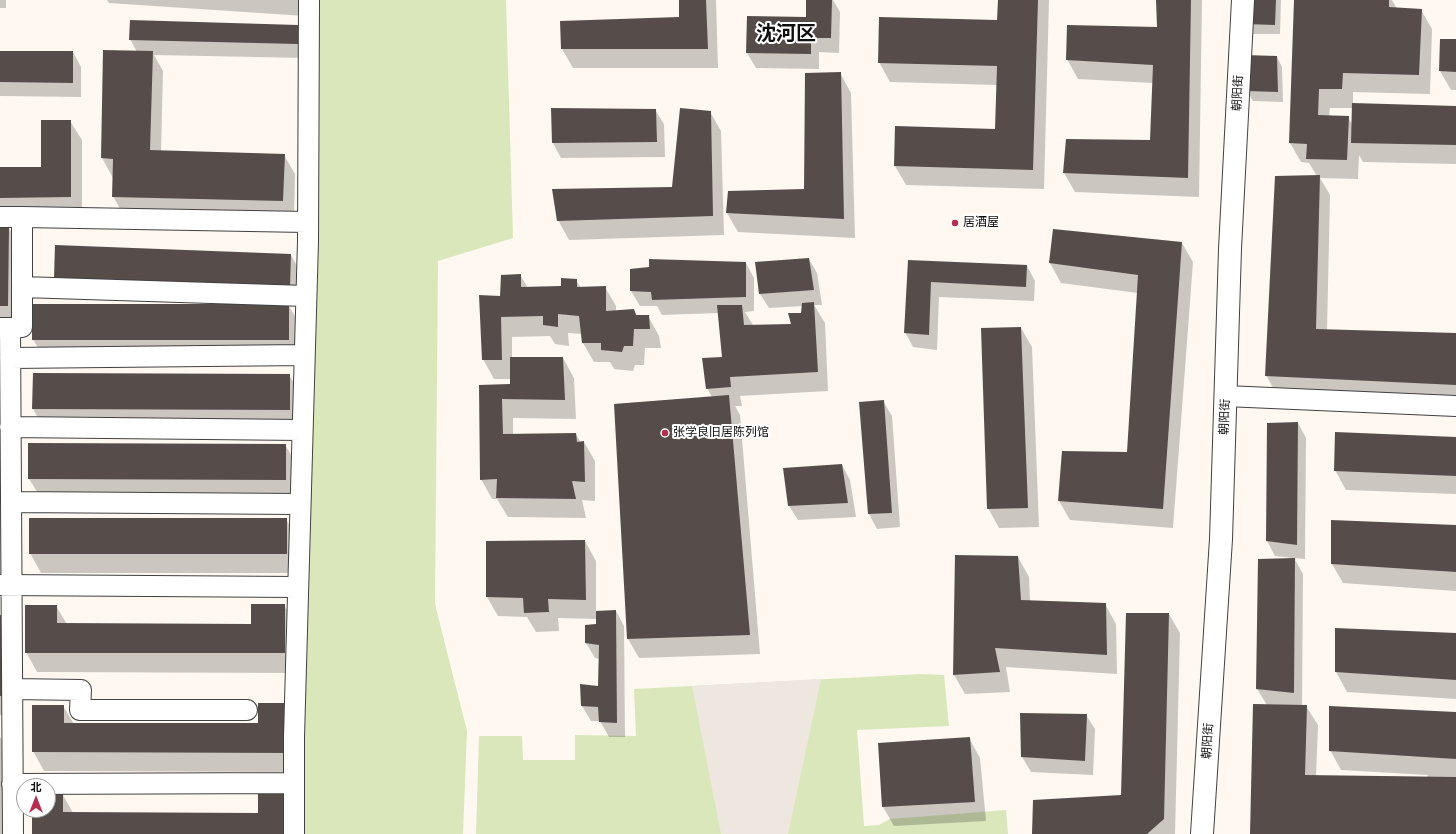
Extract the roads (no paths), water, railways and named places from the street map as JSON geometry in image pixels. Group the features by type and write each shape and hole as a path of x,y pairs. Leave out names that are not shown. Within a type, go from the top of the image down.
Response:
{"street":[{"path":"294,834 298,587 306,296 309,0"},
{"name":"朝阳街","path":"1202,834 1221,539 1230,249 1243,0"},
{"path":"0,217 307,222"},
{"path":"13,834 12,784 6,714 12,689 6,585 11,502 5,466 10,427 10,358 5,328 22,327 22,217"},
{"path":"22,287 306,296"},
{"path":"10,358 304,355"},
{"path":"1225,396 1456,406"},
{"path":"10,427 302,430"},
{"path":"11,502 300,504"},
{"path":"6,585 298,587"},
{"path":"12,689 81,690 80,710 247,710"},
{"path":"12,784 294,783"}],"place":[{"name":"居酒屋","path":"955,223"},
{"name":"张学良旧居陈列馆","path":"665,433"}],"district":[{"name":"沈河区","path":"786,34"}]}
